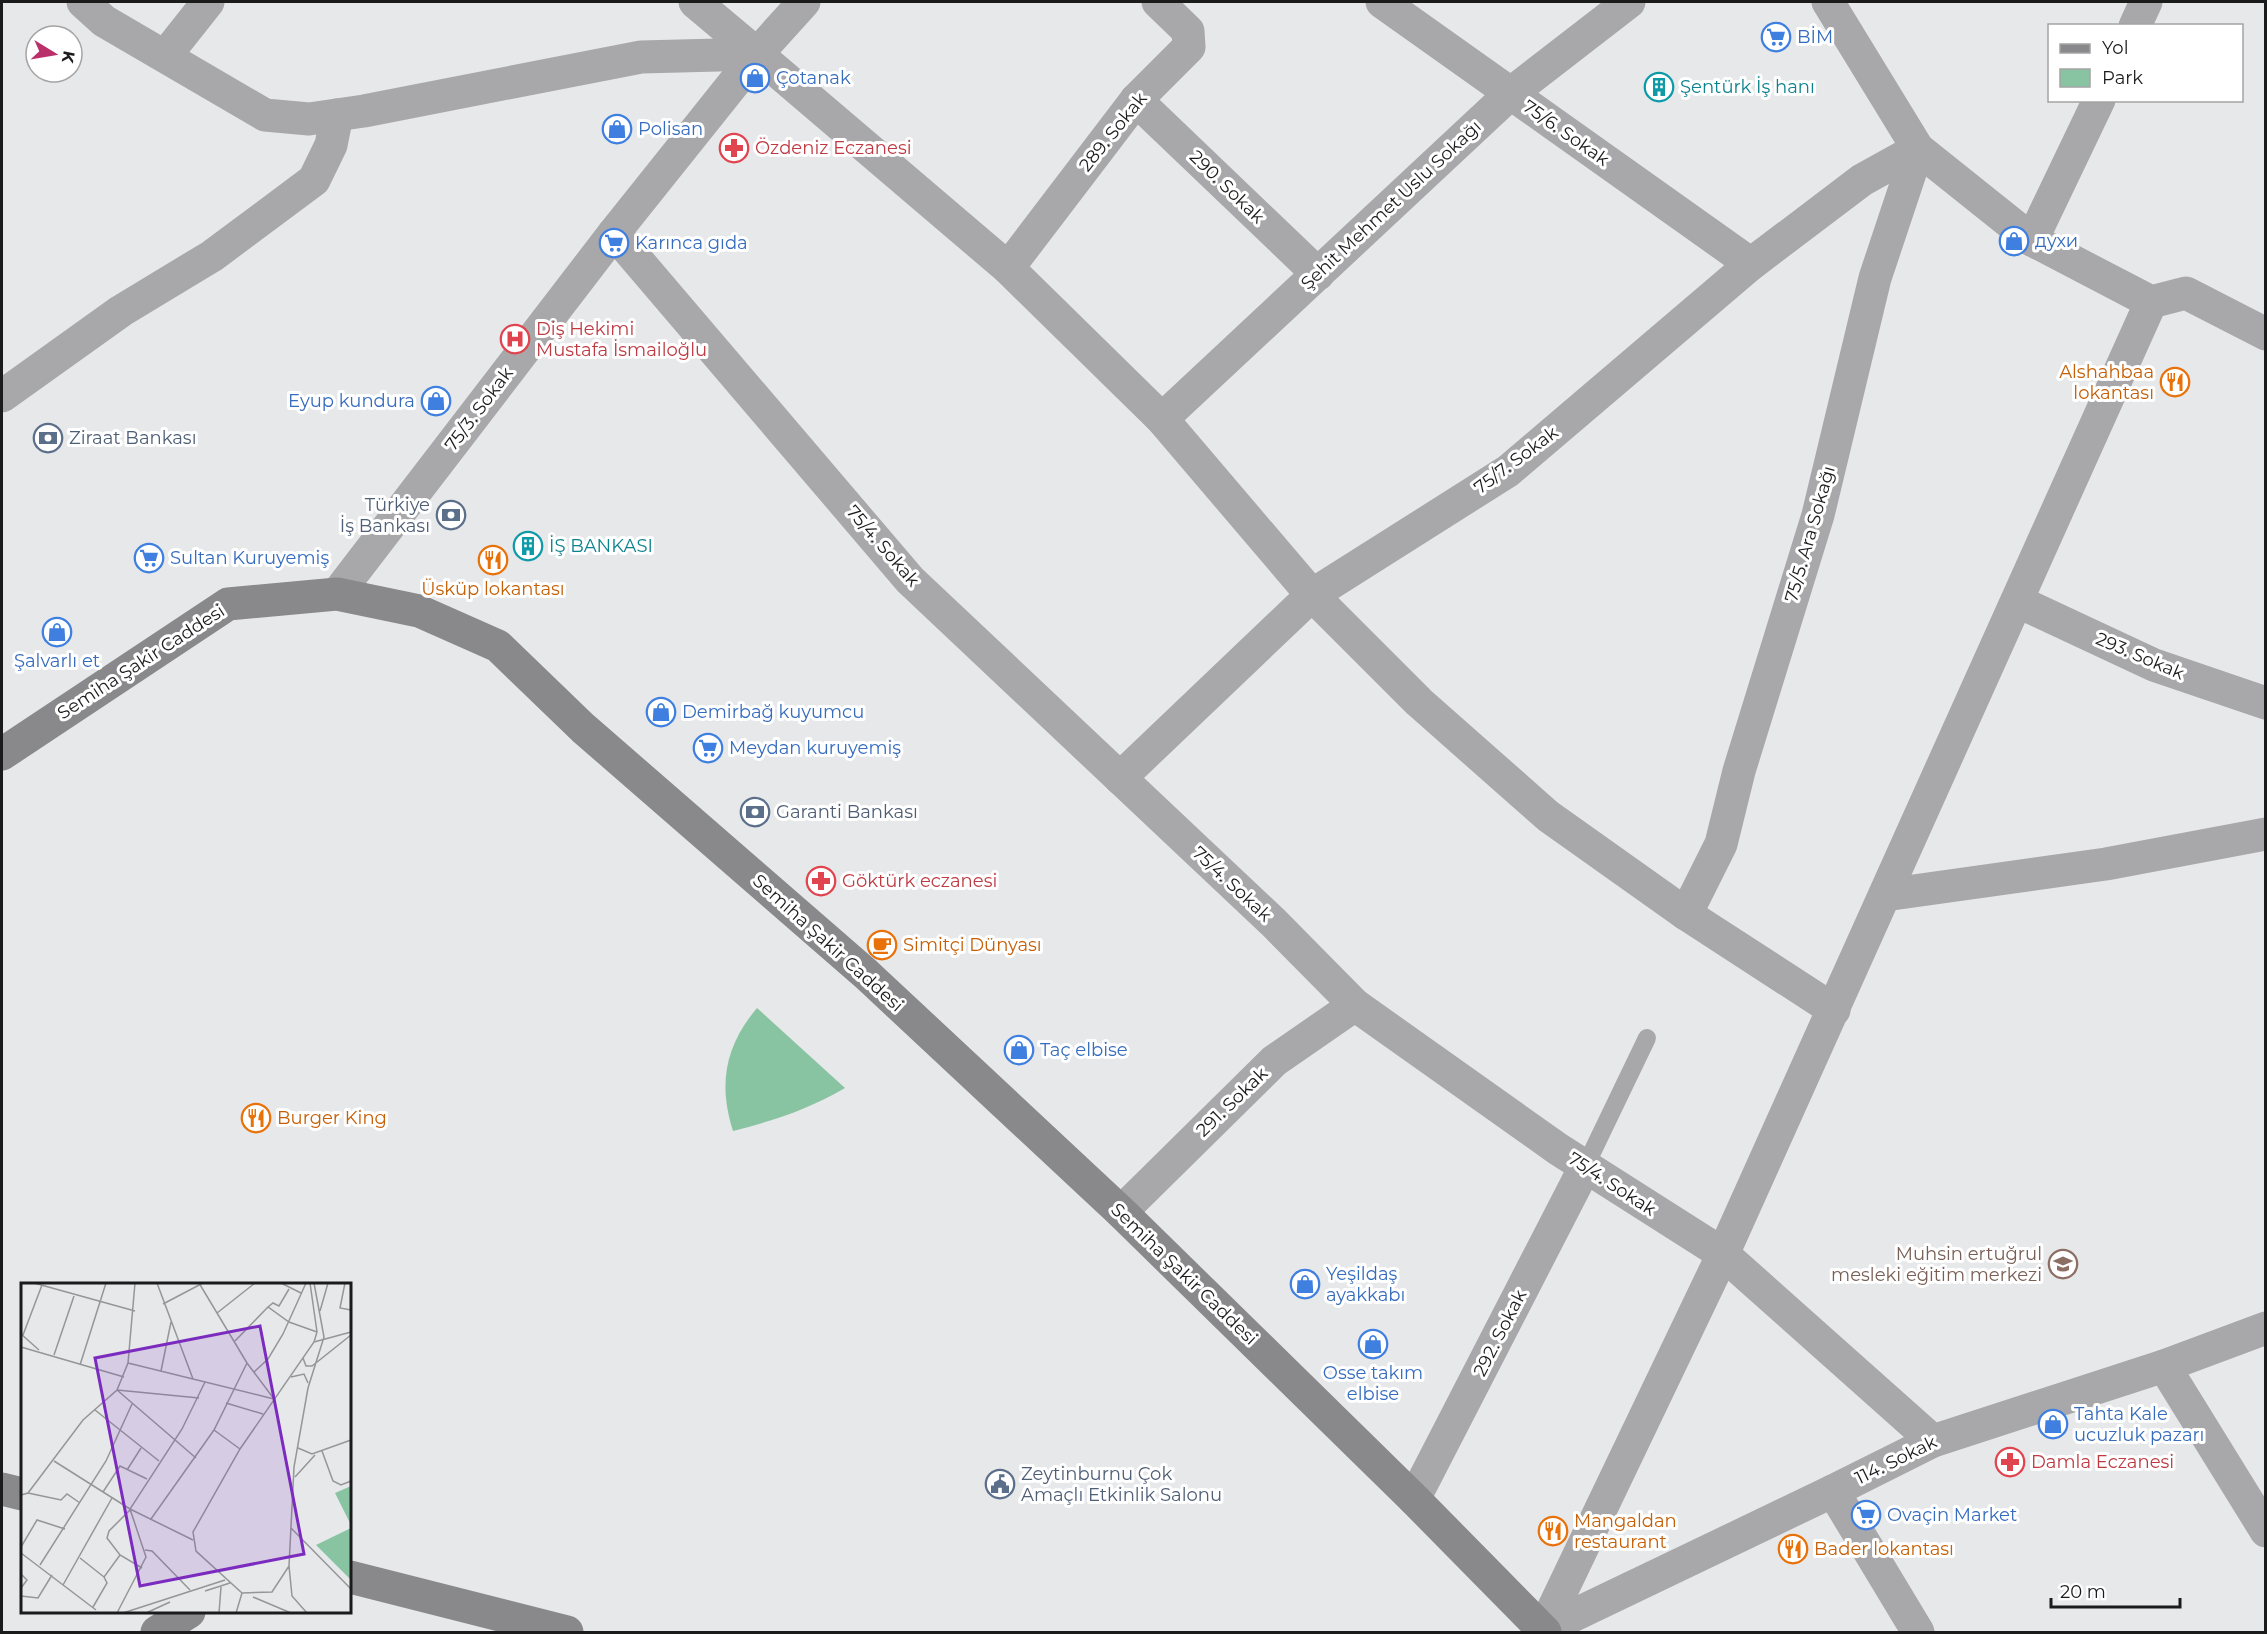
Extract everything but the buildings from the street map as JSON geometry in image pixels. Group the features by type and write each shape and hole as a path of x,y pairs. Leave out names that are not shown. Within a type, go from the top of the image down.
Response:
{"main road":[{"name":"Semiha Şakir Caddesi","path":"2,754 228,604 337,594 419,611 498,646 583,728 866,974 1121,1212 1414,1499 1544,1631"},
{"path":"2,1489 21,1494"},
{"path":"351,1577 567,1632"},
{"path":"157,1632 186,1613"}],"street":[{"path":"83,2 104,21 166,55 265,115 309,119 641,57 757,54"},
{"path":"166,55 207,2"},
{"path":"695,2 1008,268 1162,419 1312,595 1419,702 1548,816 1686,914 1834,1010"},
{"name":"75/3. Sokak","path":"337,594 614,233 757,54 804,2"},
{"name":"289. Sokak","path":"1008,268 1136,100 1189,47 1188,31 1158,2"},
{"name":"75/6. Sokak","path":"1382,2 1751,264"},
{"name":"Şehit Mehmet Uslu Sokağı","path":"1162,419 1510,93 1629,2"},
{"path":"1828,2 1918,148 2032,240 2151,302 2186,293 2265,334"},
{"path":"2136,24 2146,2"},
{"name":"290. Sokak","path":"1136,100 1318,274"},
{"path":"2032,240 2098,102"},
{"path":"2,396 122,311 212,256 314,180 331,145 337,115"},
{"name":"75/7. Sokak","path":"1120,778 1312,595 1508,471 1751,264 1862,180 1918,148"},
{"name":"75/5. Ara Sokağı","path":"1686,914 1721,844 1739,771 1818,515 1875,278 1918,148"},
{"name":"75/4. Sokak","path":"614,233 910,580 1274,923 1354,1005 1585,1167 1724,1254 1934,1441"},
{"path":"1544,1631 1724,1254 2151,302"},
{"name":"293. Sokak","path":"2017,601 2154,665 2265,703"},
{"path":"1885,895 2106,864 2265,834"},
{"name":"291. Sokak","path":"1121,1212 1274,1061 1354,1005"},
{"name":"292. Sokak","path":"1414,1499 1585,1167"},
{"name":"114. Sokak","path":"1544,1631 1934,1441 2164,1366 2265,1328"},
{"path":"2164,1366 2265,1531"},
{"path":"1833,1491 1918,1632"}],"lane":[{"path":"1585,1167 1647,1038"}],"green space":[{"path":"757,1008 845,1088 790,1114 733,1131 726,1097 727,1066 738,1037"}],"place":[{"name":"BİM","path":"1776,37"},
{"name":"Çotanak","path":"755,78"},
{"name":"Şentürk İş hanı","path":"1659,87"},
{"name":"Polisan","path":"617,129"},
{"name":"Özdeniz Eczanesi","path":"734,148"},
{"name":"духи","path":"2014,241"},
{"name":"Karınca gıda","path":"614,243"},
{"name":"Diş Hekimi Mustafa İsmailoğlu","path":"515,339"},
{"name":"Alshahbaa lokantası","path":"2175,382"},
{"name":"Eyup kundura","path":"436,401"},
{"name":"Ziraat Bankası","path":"48,438"},
{"name":"Türkiye İş Bankası","path":"451,515"},
{"name":"İŞ BANKASI","path":"528,546"},
{"name":"Sultan Kuruyemiş","path":"149,558"},
{"name":"Üsküp lokantası","path":"493,560"},
{"name":"Şalvarlı et","path":"57,632"},
{"name":"Demirbağ kuyumcu","path":"661,712"},
{"name":"Meydan kuruyemiş","path":"708,748"},
{"name":"Garanti Bankası","path":"755,812"},
{"name":"Göktürk eczanesi","path":"821,881"},
{"name":"Simitçi Dünyası","path":"882,945"},
{"name":"Taç elbise","path":"1019,1050"},
{"name":"Burger King","path":"256,1118"},
{"name":"Muhsin ertuğrul mesleki eğitim merkezi","path":"2063,1264"},
{"name":"Yeşildaş ayakkabı","path":"1305,1284"},
{"name":"Osse takım elbise","path":"1373,1344"},
{"name":"Tahta Kale ucuzluk pazarı","path":"2053,1424"},
{"name":"Damla Eczanesi","path":"2010,1462"},
{"name":"Zeytinburnu Çok Amaçlı Etkinlik Salonu","path":"1000,1484"},
{"name":"Ovaçin Market","path":"1866,1515"},
{"name":"Mangaldan restaurant","path":"1553,1531"},
{"name":"Bader lokantası","path":"1793,1549"}]}
